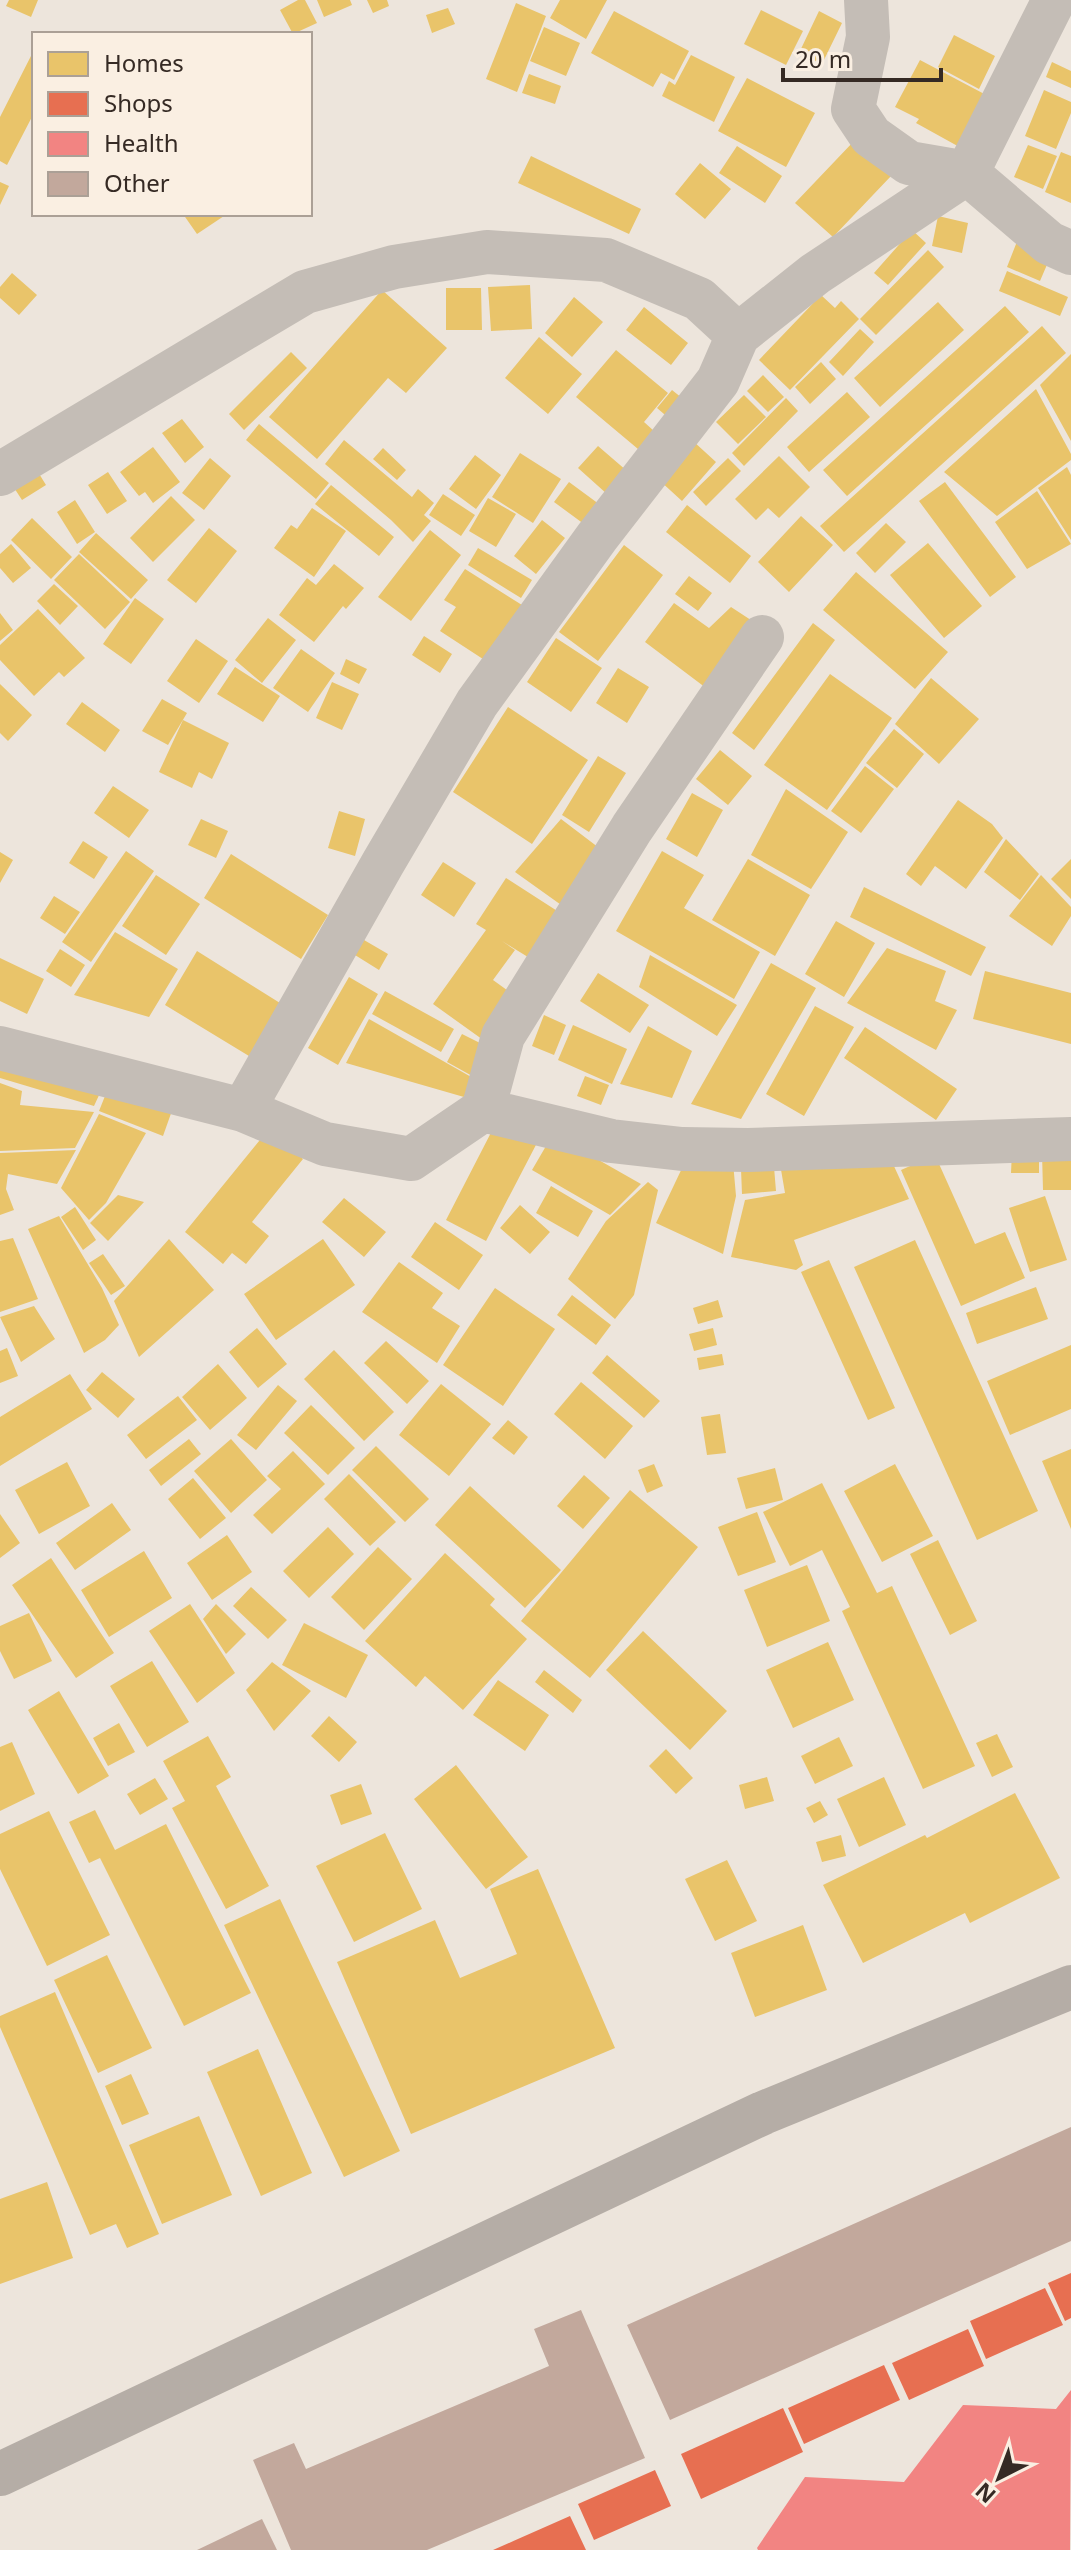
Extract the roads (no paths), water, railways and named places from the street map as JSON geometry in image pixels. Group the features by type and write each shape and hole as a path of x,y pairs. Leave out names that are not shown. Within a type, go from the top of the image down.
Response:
{"main road":[{"path":"0,2489 16,2467 763,2113 1071,1987"}],"street":[{"path":"866,0 868,37 853,109 871,136 909,163 967,173 1049,243 1071,253"},
{"path":"243,1110 477,703 597,537 718,381 738,335 815,274 967,173 1054,0"},
{"path":"7,458 305,292 394,267 487,252 606,260 699,299 738,335"},
{"path":"0,1048 243,1110 325,1144 411,1159 483,1110 503,1036 632,828 762,637"},
{"path":"483,1110 611,1141 682,1149 780,1149 1071,1139"}]}
